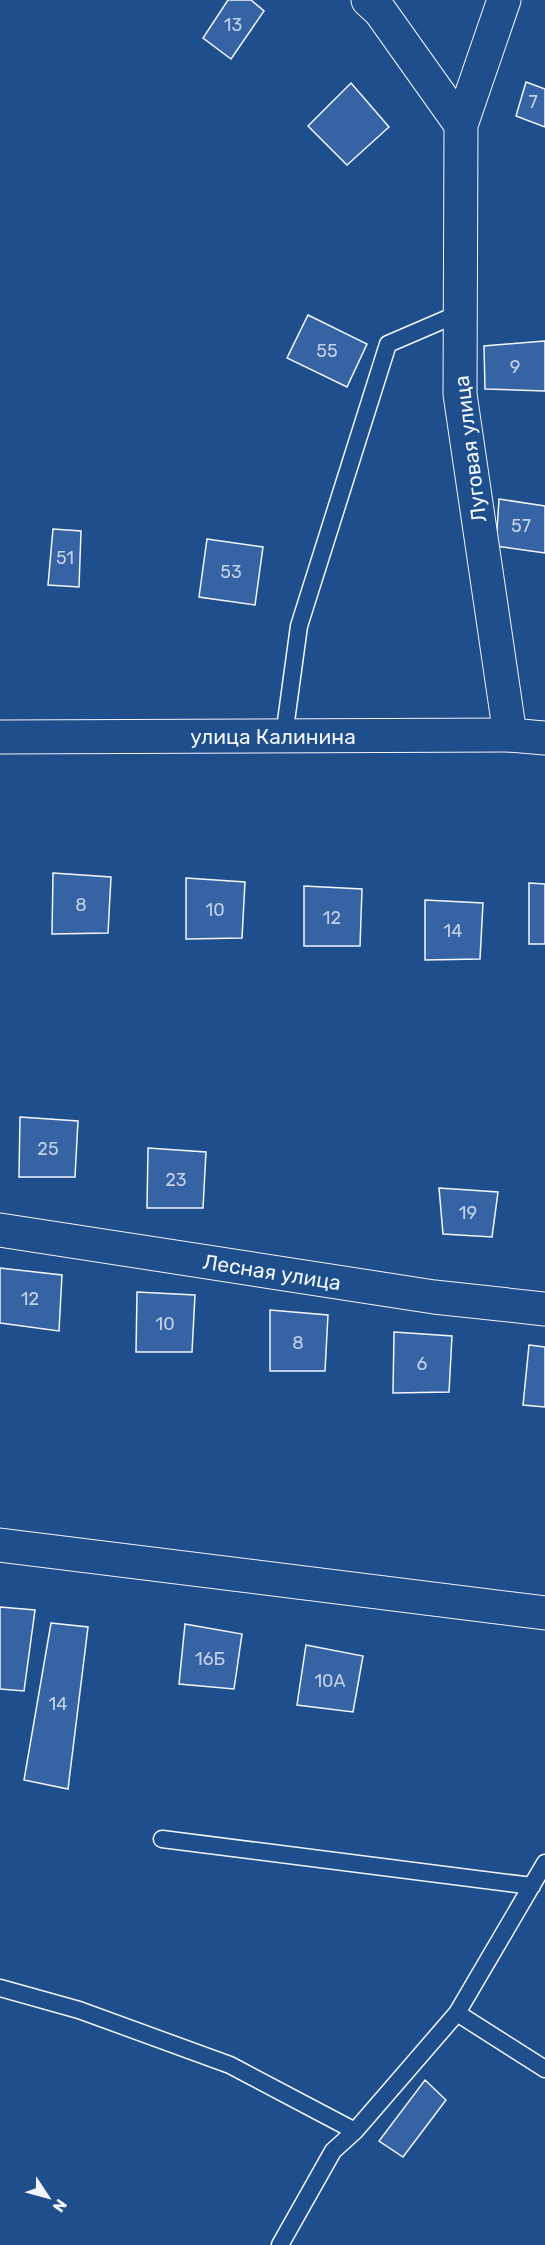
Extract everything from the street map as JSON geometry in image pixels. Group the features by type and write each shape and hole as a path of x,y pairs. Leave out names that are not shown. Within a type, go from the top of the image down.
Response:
{"street":[{"path":"368,0 380,11 461,124"},
{"name":"Луговая улица","path":"504,0 461,124 460,394 510,735"},
{"name":"улица Калинина","path":"0,737 510,735 545,738"},
{"name":"Лесная улица","path":"0,1230 434,1297 545,1309"},
{"path":"0,1545 545,1613"}],"lane":[{"path":"284,736 299,626 388,344 460,313"},
{"path":"162,1839 532,1886"},
{"path":"280,2245 333,2151 355,2131 457,2013 545,1863"},
{"path":"0,1988 79,2010 230,2065 355,2131"},
{"path":"457,2013 545,2069"}],"building":[{"path":"228,0 251,0 264,11 231,59 203,38"},
{"path":"526,82 545,89 545,127 516,116"},
{"path":"351,83 389,127 347,165 308,126"},
{"path":"308,315 367,344 347,387 287,358"},
{"path":"545,341 545,391 485,389 484,346"},
{"path":"499,499 545,506 545,553 496,546"},
{"path":"53,529 81,531 79,587 48,585"},
{"path":"207,539 263,547 255,605 199,597"},
{"path":"53,873 111,877 108,933 52,934"},
{"path":"186,878 245,882 242,938 186,939"},
{"path":"529,883 545,884 545,944 529,944"},
{"path":"304,886 362,889 360,946 304,946"},
{"path":"425,900 483,903 480,959 425,960"},
{"path":"20,1117 78,1121 75,1177 19,1177"},
{"path":"148,1148 206,1152 203,1208 147,1208"},
{"path":"439,1188 498,1192 492,1237 443,1234"},
{"path":"0,1268 62,1275 59,1331 0,1323"},
{"path":"137,1292 195,1295 192,1352 136,1352"},
{"path":"270,1310 328,1315 325,1371 270,1371"},
{"path":"394,1332 452,1336 449,1392 393,1393"},
{"path":"529,1345 545,1347 545,1407 523,1405"},
{"path":"0,1607 35,1610 24,1691 0,1689"},
{"path":"51,1623 88,1627 68,1789 24,1780"},
{"path":"185,1624 242,1634 234,1689 179,1684"},
{"path":"306,1645 363,1656 353,1712 297,1705"},
{"path":"425,2080 446,2100 403,2157 379,2141"}]}
